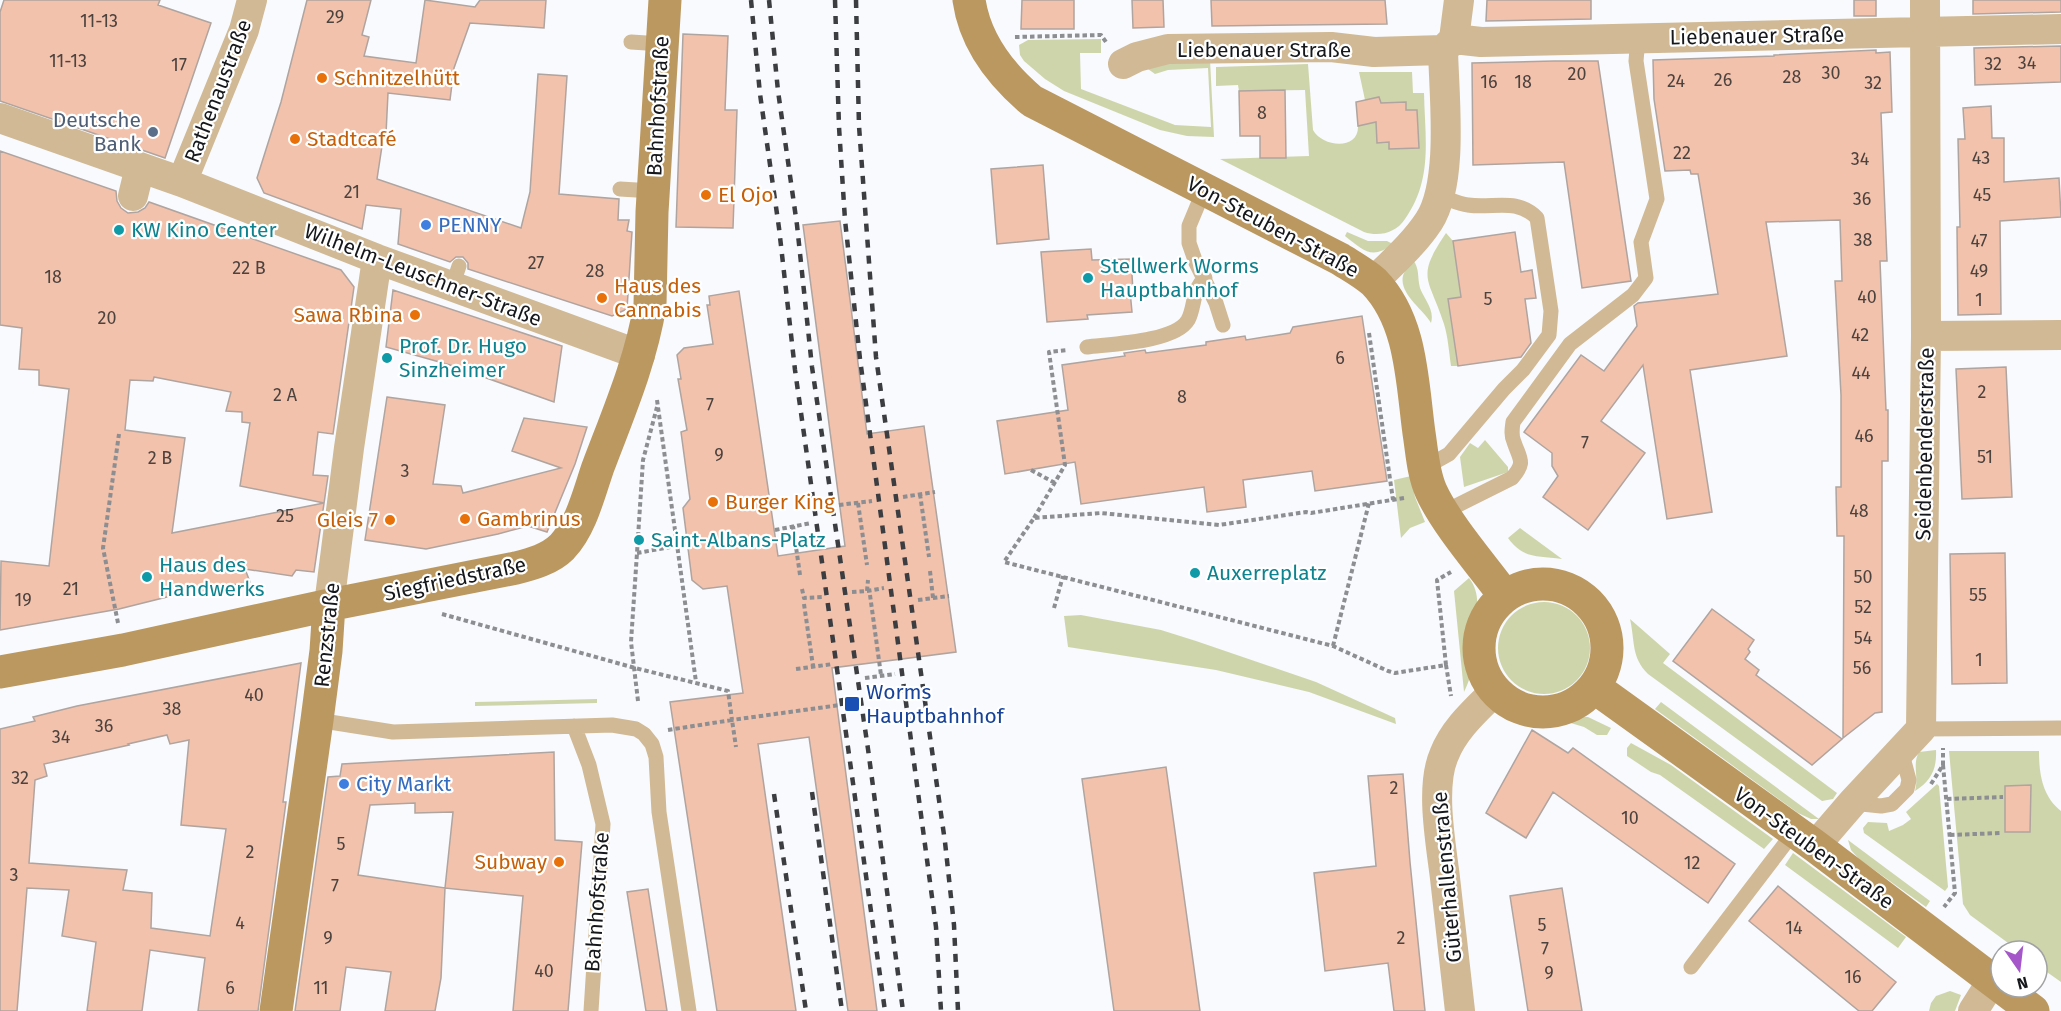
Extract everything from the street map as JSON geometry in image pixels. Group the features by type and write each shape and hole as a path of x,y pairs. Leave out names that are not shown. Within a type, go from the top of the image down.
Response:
{"street":[{"name":"Rathenaustraße","path":"182,182 244,30 252,0"},
{"name":"Bahnhofstraße","path":"653,202 646,43 665,0"},
{"name":"Von-Steuben-Straße","path":"969,0 971,14 980,38 1002,72 1032,101 1340,259 1373,282 1386,298 1402,329 1409,365 1416,483 1504,595"},
{"path":"1373,282 1420,233 1432,215 1440,196 1446,162 1449,45 1459,0"},
{"name":"Seidenbenderstraße","path":"1925,0 1926,336 1932,729"},
{"name":"Liebenauer Straße","path":"1123,64 1137,57 1168,49 1331,47 1374,52 1481,42 2061,29"},
{"name":"Wilhelm-Leuschner-Straße","path":"0,118 182,182 377,259 456,276 640,355"},
{"path":"133,196 140,167"},
{"name":"Siegfriedstraße","path":"0,672 123,650 329,605 516,568 548,557 569,538 584,505 640,355 650,305 653,202"},
{"name":"Renzstraße","path":"276,1011 326,651 329,605 349,447 377,259"},
{"path":"1926,336 2061,335"},
{"path":"1550,584 1574,591 1592,606 1602,622 1607,640 1605,664 1594,687 1575,703 1552,711 1527,710 1515,706 1495,691 1483,671 1478,648 1479,636 1488,614 1504,595 1525,586 1550,584"},
{"name":"Von-Steuben-Straße","path":"1594,687 1805,839 1989,979"},
{"name":"Güterhallenstraße","path":"1460,1011 1441,843 1438,776 1443,756 1466,721 1495,691"},
{"path":"1805,839 1852,803 1901,750 1932,729"},
{"path":"1973,1011 1989,986"},
{"name":"Von-Steuben-Straße","path":"2017,999 2033,1011"}],"lane":[{"path":"1416,483 1512,478 1521,464 1521,457 1512,436 1513,422 1570,344 1633,295 1646,278 1641,242 1658,199 1636,61 1638,38"},
{"path":"620,189 653,202"},
{"path":"1204,190 1189,226 1189,243 1216,303 1223,325"},
{"path":"1416,483 1449,454 1550,335 1551,311 1537,218 1523,207 1513,205 1468,206 1440,196"},
{"path":"1087,347 1157,338 1180,329 1188,321 1197,290 1205,278"},
{"path":"317,720 393,732 618,726 636,729 644,734 652,744 656,757 659,812 689,1011"},
{"name":"Bahnhofstraße","path":"574,726 589,765 603,824 591,1011"},
{"path":"1932,729 2061,729"},
{"path":"1852,803 1881,806 1892,804 1907,789 1909,780 1901,750"},
{"path":"1690,967 1805,839"}],"path":[{"path":"980,38 1101,35 1123,64"},
{"path":"1367,326 1416,483"},
{"path":"1049,352 1065,465 1034,518 1004,562 1333,646 1388,672 1395,673 1446,665"},
{"path":"638,701 632,642 643,460 658,403 696,682"},
{"path":"119,434 103,548 123,650"},
{"path":"1031,470 1055,483"},
{"path":"1034,518 1096,513 1219,525 1393,500 1416,483"},
{"path":"1393,500 1416,483"},
{"path":"903,497 935,492"},
{"path":"920,494 928,557"},
{"path":"839,505 872,501"},
{"path":"858,503 867,566"},
{"path":"1333,646 1369,503"},
{"path":"775,530 811,523"},
{"path":"793,526 800,574"},
{"path":"637,553 687,544"},
{"path":"1459,568 1437,580 1453,710 1466,721"},
{"path":"930,571 933,598"},
{"path":"1054,608 1062,576"},
{"path":"868,580 881,675"},
{"path":"852,592 869,593 884,588"},
{"path":"802,589 804,598 823,597"},
{"path":"918,600 949,596"},
{"path":"804,604 813,666"},
{"path":"442,614 635,668 728,691 736,747"},
{"path":"796,669 833,664"},
{"path":"865,678 895,674"},
{"path":"644,734 840,705"},
{"path":"1924,929 1955,892 1943,765 1932,729"},
{"path":"1899,797 1908,798 1918,795 1928,788 1943,765"},
{"path":"1947,799 2003,797"},
{"path":"1950,835 2001,833"}],"green space":[{"path":"1101,39 1101,53 1080,53 1081,89 1175,125 1211,127 1208,68 1168,70 1155,74 1148,69 1157,63 1210,60 1214,137 1187,136 1160,130 1064,91 1045,79 1020,55 1019,45 1028,40"},
{"path":"1308,64 1313,130 1318,136 1331,143 1347,143 1357,134 1358,126 1376,122 1389,142 1389,149 1419,148 1417,110 1406,110 1381,103 1379,97 1365,100 1359,72 1412,72 1413,93 1424,93 1426,143 1424,174 1414,204 1401,224 1392,231 1381,234 1364,232 1220,159 1309,156 1305,90 1239,91 1238,85 1216,86 1216,67"},
{"path":"1347,232 1368,241 1387,241 1393,244 1379,252 1368,252 1345,236"},
{"path":"1446,233 1453,241 1461,297 1448,299 1458,366 1451,366 1445,329 1428,278 1430,260"},
{"path":"1413,260 1418,270 1420,288 1432,314 1431,323 1404,287 1404,273"},
{"path":"1485,440 1508,467 1508,472 1464,487 1460,457 1470,443 1478,448"},
{"path":"1411,476 1415,497 1425,522 1410,528 1401,538 1394,480"},
{"path":"1520,528 1562,559 1532,555 1520,550 1508,538"},
{"path":"1469,578 1474,586 1477,609 1471,642 1471,672 1464,692 1454,591"},
{"path":"1535,602 1553,602 1570,609 1583,622 1590,639 1590,657 1583,674 1570,687 1553,694 1535,694 1518,687 1505,674 1498,657 1498,639 1505,622 1518,609"},
{"path":"1081,615 1161,630 1316,682 1395,718 1396,724 1309,692 1216,670 1068,647 1064,616"},
{"path":"1630,619 1670,654 1663,663 1837,793 1833,799 1822,801 1648,674 1636,655"},
{"path":"597,699 597,703 475,706 475,702"},
{"path":"1661,702 1819,819 1811,819 1798,813 1655,709"},
{"path":"1588,717 1611,728 1607,735 1597,735 1584,727 1564,721 1563,718"},
{"path":"1631,743 1671,765 1773,839 1764,849 1660,775 1651,772 1627,756 1627,748"},
{"path":"1936,750 1932,774 1915,791 1916,761 1919,752"},
{"path":"1949,751 2039,751 2043,784 2050,798 2061,811 2061,982 2049,974 2049,939 2003,939 1970,915 1963,904"},
{"path":"1937,784 1948,887 1945,891 1864,833 1863,828 1868,822 1887,823 1889,831 1903,825 1911,819 1906,812"},
{"path":"1848,840 1930,901 1926,907 1859,859 1851,850"},
{"path":"1793,853 1906,937 1898,948 1785,865"},
{"path":"1950,991 1961,995 1955,1011 1929,1011 1936,996"}],"building":[{"path":"4,0 160,0 158,5 211,23 165,158 0,101 0,12"},
{"path":"307,0 371,0 362,35 369,37 364,56 416,63 425,0 475,7 480,0 546,0 544,28 470,23 454,68 450,100 388,93 386,134 384,133 377,179 521,228 530,192 538,74 567,76 559,194 619,199 618,220 629,220 627,231 632,232 627,309 612,316 468,269 468,263 463,257 456,257 450,262 398,244 401,209 366,205 362,229 264,193 257,178 281,102"},
{"path":"1022,0 1074,0 1074,29 1021,29"},
{"path":"1132,0 1163,0 1164,27 1133,28"},
{"path":"1211,0 1385,0 1387,24 1212,26"},
{"path":"1487,0 1591,0 1591,19 1486,21"},
{"path":"1854,0 1876,0 1876,16 1854,16"},
{"path":"1973,0 2061,0 2061,12 1973,14"},
{"path":"683,34 728,36 725,110 737,110 733,228 676,227"},
{"path":"2061,46 2061,82 1975,85 1974,48"},
{"path":"1876,50 1876,53 1890,52 1892,112 1881,113 1887,261 1880,261 1886,410 1888,410 1888,461 1882,461 1882,712 1875,713 1843,738 1844,536 1837,536 1836,487 1841,487 1841,395 1835,281 1842,281 1840,220 1766,222 1787,356 1690,370 1712,512 1667,519 1643,365 1601,421 1645,453 1588,530 1543,497 1558,476 1552,466 1552,453 1524,432 1581,355 1604,371 1637,326 1634,306 1638,303 1718,294 1698,174 1691,174 1690,170 1665,171 1654,99 1653,60"},
{"path":"1598,61 1631,281 1582,288 1564,162 1473,165 1472,63"},
{"path":"1285,90 1286,158 1260,158 1260,136 1240,136 1239,91"},
{"path":"1379,97 1381,103 1406,102 1406,110 1417,110 1419,148 1389,149 1389,142 1377,143 1376,122 1358,126 1356,102"},
{"path":"1991,106 1992,138 2004,138 2004,182 2059,178 2061,217 2000,221 2001,314 1958,315 1957,227 1960,227 1958,139 1965,139 1963,108"},
{"path":"0,151 116,191 117,201 128,213 138,212 149,202 341,270 354,287 333,434 318,432 313,475 328,476 314,572 296,570 292,576 245,569 250,582 195,592 195,590 119,609 0,630 1,561 49,566 69,389 39,385 39,370 19,369 22,328 0,325","holes":["154,377 231,392 226,411 242,412 242,422 250,423 240,486 324,503 172,533 185,438 125,430 130,380 153,381"]},
{"path":"1043,165 1049,239 997,244 991,169"},
{"path":"840,221 867,434 924,426 956,652 832,668 877,1011 848,1011 809,737 758,744 796,1011 717,1011 670,702 743,693 727,586 703,589 692,580 683,508 690,499 681,432 687,430 678,379 681,379 677,355 684,348 713,344 707,305 710,305 709,296 739,291 778,556 845,546 803,225"},
{"path":"1515,232 1521,272 1532,270 1536,298 1525,299 1531,343 1521,357 1458,366 1448,299 1461,297 1453,241"},
{"name":"Stellwerk Worms Hauptbahnhof","path":"1091,249 1092,260 1131,259 1132,312 1087,315 1088,319 1047,322 1041,252"},
{"path":"393,290 562,346 554,402 450,365 386,347"},
{"path":"1362,316 1387,481 1315,491 1312,471 1243,480 1246,507 1207,512 1204,487 1081,504 1075,462 1005,474 997,421 1068,410 1062,365 1125,356 1124,353 1145,350 1146,353 1206,345 1206,342 1245,336 1246,340 1290,333 1293,327"},
{"path":"2006,367 2012,497 1962,499 1956,369"},
{"path":"387,397 445,405 433,484 461,486 463,493 561,468 512,451 524,418 587,427 575,464 547,532 528,526 426,549 365,540"},
{"path":"2005,553 2007,683 1952,684 1950,554"},
{"path":"1712,609 1754,640 1745,659 1759,670 1756,675 1842,739 1812,765 1673,661"},
{"path":"301,663 283,802 286,802 258,1011 198,1011 205,958 150,950 142,1011 87,1011 96,942 62,936 69,890 27,888 17,1011 0,1011 0,729 35,721 33,717 77,706","holes":["167,735 170,744 189,740 181,825 226,829 210,936 151,928 152,893 123,890 127,870 29,863 35,780 47,776 44,764"]},
{"path":"1532,730 1568,753 1573,748 1735,864 1708,903 1553,792 1526,838 1486,813"},
{"path":"554,752 555,840 582,842 568,1011 513,1011 523,896 445,888 441,978 435,1011 385,1011 391,972 346,967 340,1011 295,1011 328,777 340,776 342,764","holes":["415,803 415,813 453,812 445,888 358,875 370,805"]},
{"path":"1166,767 1200,1011 1114,1011 1082,779"},
{"path":"1403,774 1425,1011 1394,1011 1388,963 1325,971 1314,873 1376,866 1368,776"},
{"path":"2031,785 2030,832 2005,832 2005,786"},
{"path":"1778,886 1896,982 1872,1011 1859,1011 1749,921"},
{"path":"1562,888 1582,1011 1528,1011 1510,896"},
{"path":"648,889 667,1011 646,1011 627,892"}],"railway":[{"path":"751,0 760,94 779,228 795,370 885,1011"},
{"path":"769,0 812,367 868,749 903,1011"},
{"path":"835,0 845,220 860,359 936,927 941,1011"},
{"path":"856,0 859,126 876,357 945,842 954,925 958,1011"},
{"path":"812,792 842,1011"},
{"path":"774,794 806,1011"}],"place":[{"name":"Schnitzelhütt","path":"322,78"},
{"name":"Deutsche Bank","path":"153,132"},
{"name":"Stadtcafé","path":"295,139"},
{"name":"El Ojo","path":"706,195"},
{"name":"PENNY","path":"426,225"},
{"name":"KW Kino Center","path":"119,230"},
{"name":"Stellwerk Worms Hauptbahnhof","path":"1088,278"},
{"name":"Haus des Cannabis","path":"602,298"},
{"name":"Sawa Rbina","path":"415,315"},
{"name":"Prof. Dr. Hugo Sinzheimer","path":"387,358"},
{"name":"Burger King","path":"713,502"},
{"name":"Gambrinus","path":"465,519"},
{"name":"Gleis 7","path":"390,520"},
{"name":"Saint-Albans-Platz","path":"639,540"},
{"name":"Auxerreplatz","path":"1195,573"},
{"name":"Haus des Handwerks","path":"147,577"},
{"name":"Worms Hauptbahnhof","path":"852,704"},
{"name":"City Markt","path":"344,784"},
{"name":"Subway","path":"559,862"}]}
